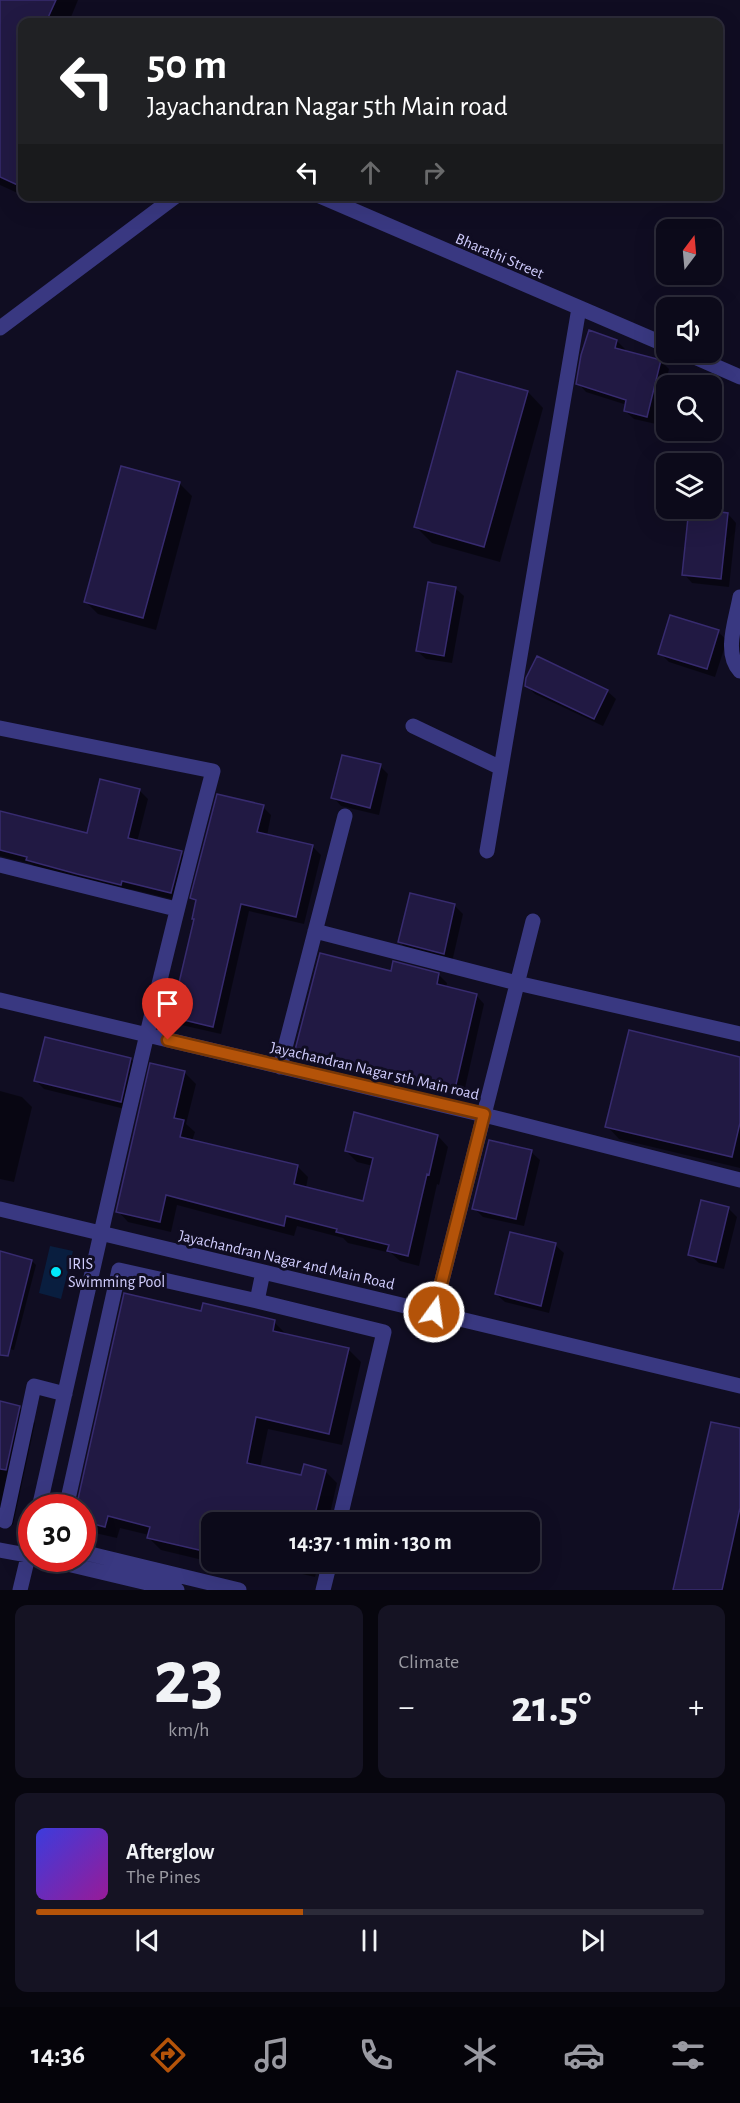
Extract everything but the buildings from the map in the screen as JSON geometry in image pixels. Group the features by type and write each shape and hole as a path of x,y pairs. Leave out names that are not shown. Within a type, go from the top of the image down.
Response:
{"street":[{"path":"0,328 169,201"},
{"name":"Bharathi Street","path":"332,201 656,341"},
{"path":"487,851 579,308"},
{"path":"708,363 740,377"},
{"path":"740,597 731,649 732,662 740,671"},
{"path":"413,726 501,768"},
{"path":"0,728 213,771 176,909 146,1035 42,1494"},
{"path":"280,1067 345,816"},
{"path":"0,865 176,909"},
{"path":"434,1312 533,921"},
{"path":"315,931 517,983 740,1034"},
{"name":"Jayachandran Nagar 5th Main road","path":"0,1000 484,1114 740,1180"},
{"name":"Jayachandran Nagar 4nd Main Road","path":"0,1209 740,1386"},
{"path":"69,1494 119,1270 384,1332 341,1512"},
{"path":"257,1301 263,1272"},
{"path":"0,1519 6,1521 34,1386 65,1394"},
{"path":"0,1550 18,1551"},
{"path":"96,1555 238,1590"},
{"path":"96,1569 177,1590"},
{"path":"20,1590 26,1572"},
{"path":"323,1590 328,1572"}],"water":[{"name":"IRIS Swimming Pool","path":"50,1246 73,1251 61,1299 39,1293"}],"place":[{"name":"IRIS Swimming Pool","path":"56,1272"}],"route":[{"path":"168,1040 484,1114 434,1312"}]}
